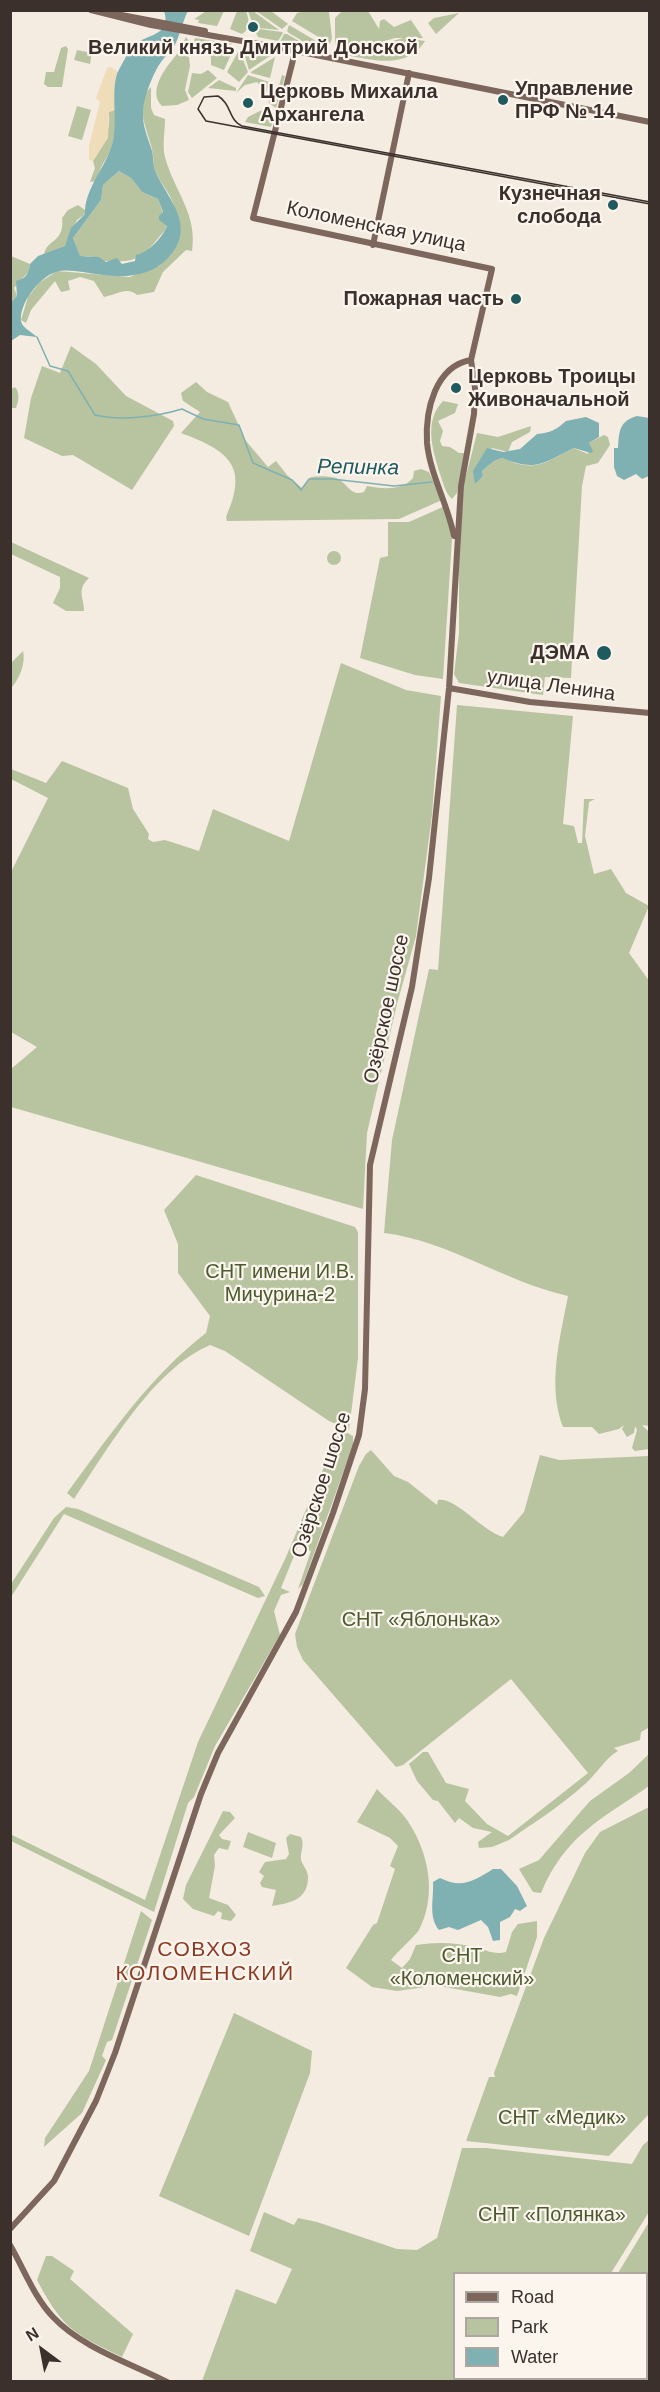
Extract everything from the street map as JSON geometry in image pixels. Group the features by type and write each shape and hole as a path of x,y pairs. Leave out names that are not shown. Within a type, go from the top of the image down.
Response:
{"main road":[{"path":"91,10 650,122"},
{"path":"96,10 151,22"},
{"name":"Коломенская улица","path":"295,52 253,218 492,269 471,360"},
{"path":"373,245 409,74"},
{"path":"456,543 429,452 428,434 439,380 455,366 471,360"},
{"name":"Озёрское шоссе","path":"10,2229 54,2181 96,2101 201,1794 218,1754 296,1612 359,1435 365,1389 370,1165 419,946 449,688 461,486 474,414 475,388 471,360"},
{"name":"улица Ленина","path":"449,688 540,703 650,713"},
{"path":"10,2245 39,2298 61,2325 88,2343 167,2382"}],"green space":[{"path":"208,10 224,11 217,26 198,23 199,20 194,19"},
{"path":"309,10 329,12 332,38 330,44 292,21 297,13"},
{"path":"237,11 246,11 248,18 248,26 242,34 230,29"},
{"path":"248,11 253,11 279,30 259,28 256,23 252,22"},
{"path":"256,11 271,11 288,24 282,29"},
{"path":"342,11 368,11 379,29 380,21 384,19 394,27 411,20 423,38 395,38 342,54 332,52 345,47 343,44 335,46 335,18"},
{"path":"459,13 436,34 428,23 434,18"},
{"path":"289,25 328,48 329,51 316,49 289,33 287,31"},
{"path":"259,29 283,33 278,41 258,37 256,33"},
{"path":"284,34 287,34 311,48 280,42"},
{"path":"186,37 190,43 194,42 195,38 233,44 206,48 190,54 180,49"},
{"path":"403,38 425,41 409,56 389,61 346,55"},
{"path":"66,46 68,49 62,87 48,87 44,84 46,72 54,72 61,48"},
{"path":"242,47 273,54 249,70"},
{"path":"234,48 224,70 211,65 211,58 207,50"},
{"path":"77,50 92,53 90,64 74,60"},
{"path":"239,50 248,72 239,82 227,72"},
{"path":"179,52 189,57 190,66 185,90 189,100 177,105 162,106 156,93 157,85 169,63"},
{"path":"275,57 270,78 251,73 251,72"},
{"path":"208,70 217,78 192,98 188,92 192,73 201,74"},
{"path":"248,75 269,82 266,94 257,82 245,85 236,93"},
{"path":"282,75 285,76 276,108 269,103 268,97 271,88 277,93"},
{"path":"219,80 236,88 236,91 208,88"},
{"path":"151,87 151,108 154,115 165,119 165,157 192,225 192,251 186,250 163,272 154,292 137,295 125,291 104,297 94,281 80,277 68,281 70,290 61,292 55,281 31,310 26,323 21,320 28,297 39,283 57,271 130,277 160,265 174,206 155,171 152,147 142,111 145,94"},
{"path":"77,106 91,110 82,140 68,136"},
{"path":"266,108 275,114 271,127 245,122 248,117"},
{"path":"116,110 116,115 111,150 97,181 90,182 95,168 93,161 106,138 109,112"},
{"path":"119,171 131,178 142,192 158,199 167,225 165,230 146,252 134,259 104,261 88,256 80,257 73,238 101,200 103,185"},
{"path":"78,205 85,210 85,214 77,220 65,246 44,255 45,250 61,232 62,218 68,210"},
{"path":"11,256 30,264 29,271 14,288 17,296 11,302"},
{"path":"71,346 96,364 126,396 173,421 174,426 132,490 73,455 62,456 24,438 31,398 42,366 60,373"},
{"path":"196,382 207,392 228,402 246,441 268,467 276,461 302,488 311,477 320,476 336,478 352,491 359,493 364,492 367,486 392,488 408,482 413,478 414,471 421,469 429,472 442,500 399,519 227,521 226,517 233,499 235,485 235,473 230,463 212,447 181,433 200,412 183,401 181,393"},
{"path":"15,387 18,402 16,408 11,408 11,389"},
{"path":"443,401 458,404 455,413 438,421 443,431 440,441 442,446 465,453 457,493 452,499 446,491 440,474 431,436 433,418"},
{"path":"531,426 530,432 512,442 508,452 492,448 488,452 477,468 475,483 483,476 482,471 494,461 502,458 523,465 532,465 547,462 574,448 588,454 589,443 604,435 608,437 610,445 598,463 586,466 582,486 571,678 545,677 543,695 459,683 454,674 459,633 459,548 464,484 477,433 498,437"},
{"path":"445,506 452,539 443,679 415,675 360,658 380,558 388,556 388,522 409,522"},
{"path":"11,542 89,578 82,590 84,611 66,611 53,603 60,588 60,577 11,554"},
{"path":"334,551 339,553 341,558 339,563 334,565 329,563 327,558 329,553"},
{"path":"23,651 24,661 21,671 11,688 11,663"},
{"path":"341,663 406,690 441,696 432,815 416,936 397,1004 367,1133 363,1209 11,1107 11,1069 37,1047 11,1032 11,872 48,798 11,779 11,769 46,783 62,761 128,788 133,809 149,834 148,839 153,842 165,840 199,851 213,809 289,841"},
{"path":"457,705 573,716 563,824 574,826 578,843 582,843 584,799 595,799 589,802 585,836 594,874 611,869 626,893 649,906 629,953 650,982 649,1426 642,1425 649,1432 649,1449 635,1451 632,1448 637,1430 635,1426 634,1433 627,1437 622,1429 624,1425 619,1429 599,1434 592,1427 563,1427 558,1411 555,1379 568,1296 545,1290 431,1244 384,1233 392,1140 429,969 438,970"},
{"name":"СНТ имени И.В. Мичурина-2","path":"196,1175 355,1227 358,1232 358,1358 349,1430 329,1421 225,1351 210,1345 189,1356 151,1391 133,1412 74,1499 67,1493 131,1408 167,1368 206,1333 210,1316 178,1273 178,1244 164,1210"},
{"path":"340,1429 353,1436 353,1445 303,1584 298,1589 311,1551 298,1546 281,1588 290,1592 281,1595 274,1611 280,1635 215,1746 194,1797 188,1803 154,1912 11,1841 10,1834 145,1900 198,1742 286,1557"},
{"name":"СНТ «Яблонька»","path":"371,1450 394,1476 408,1482 437,1505 438,1500 445,1500 503,1537 524,1512 540,1455 559,1460 649,1456 648,1728 641,1732 640,1740 614,1748 618,1751 567,1799 509,1840 492,1847 479,1848 478,1842 492,1832 473,1828 459,1818 455,1823 438,1801 433,1800 417,1781 409,1764 423,1752 428,1752 446,1783 469,1789 465,1801 487,1824 508,1836 588,1773 511,1679 403,1765 396,1767 303,1660 297,1647 295,1634 359,1466"},
{"path":"66,1507 78,1509 259,1587 265,1596 258,1598 64,1514 11,1597 11,1584 54,1518"},
{"path":"649,1754 649,1786 586,1830 561,1856 541,1893 533,1892 519,1869 539,1860 590,1801 629,1773"},
{"name":"СНТ «Коломенский»","path":"377,1789 409,1823 422,1848 428,1875 428,1903 425,1917 419,1930 391,1960 402,1968 410,1959 416,1945 431,1943 459,1944 494,1953 506,1952 512,1932 518,1924 537,1921 537,1937 517,1996 511,1994 500,1997 428,1984 425,1987 397,1991 372,1987 346,1968 373,1925 377,1923 395,1869 390,1866 398,1846 390,1838 357,1822"},
{"name":"СНТ «Медик»","path":"649,1807 649,2114 609,2156 466,2141 489,2077 495,2077 494,2073 544,1938 585,1853 600,1832"},
{"path":"223,1811 230,1812 235,1818 219,1835 222,1839 231,1841 228,1850 219,1848 214,1855 215,1866 209,1898 228,1905 236,1915 231,1921 221,1919 222,1913 218,1911 214,1916 193,1909 183,1899 186,1885"},
{"path":"248,1832 276,1843 272,1858 243,1847"},
{"path":"290,1834 301,1837 302,1840 301,1860 308,1875 307,1885 305,1891 297,1899 272,1906 276,1890 262,1887 260,1883 264,1876 259,1872 265,1862 286,1859 289,1854 286,1838"},
{"path":"141,1911 152,1920 112,2040 107,2042 102,2056 106,2060 82,2113 44,2147 45,2138 89,2071"},
{"path":"234,2013 312,2051 310,2073 249,2236 159,2196"},
{"name":"СНТ «Полянка»","path":"649,2140 649,2212 612,2272 453,2272 453,2380 548,2381 202,2381 236,2289 276,2304 292,2269 250,2251 264,2212 294,2225 298,2218 317,2222 397,2249 417,2250 437,2238 462,2148 486,2148 632,2164 643,2145"},
{"path":"649,2222 649,2322 648,2272 619,2272"},
{"path":"46,2256 52,2256 74,2271 70,2279 133,2334 122,2357 80,2335 62,2320 37,2280"}],"sand":[{"path":"111,67 118,72 115,90 116,110 109,112 108,138 93,161 89,160 89,146 100,102 96,98 107,68"}],"water":[{"path":"164,11 188,11 172,50 161,62 152,79 143,107 143,117 155,170 174,204 181,225 176,247 159,266 139,274 117,276 66,270 50,275 31,292 21,314 23,326 37,337 20,335 11,341 11,302 17,296 16,281 26,276 30,264 38,256 65,246 71,228 85,214 90,190 107,159 113,141 114,92 117,74 130,50 160,31 166,20","holes":["119,171 131,178 142,192 158,199 163,212 159,220 167,226 162,235 150,248 136,255 135,261 122,264 117,258 106,262 99,257 80,256 73,238 101,200 103,185"]},
{"path":"637,416 649,418 649,476 642,479 636,474 624,480 617,476 614,467 614,448 618,448 623,424"},
{"path":"586,417 599,423 599,437 589,443 593,451 591,453 574,448 547,461 532,465 502,458 494,461 482,471 483,476 475,484 473,471 487,448 503,452 520,449 537,434 553,430 566,421"},
{"path":"493,1869 501,1869 517,1886 527,1906 520,1911 515,1909 510,1917 500,1922 500,1940 493,1941 488,1927 481,1920 458,1930 449,1927 439,1930 433,1913 433,1882 440,1878 455,1883 468,1882"}],"waterway":[{"name":"Репинка","path":"37,337 50,366 68,371 95,415 116,418 138,417 182,409 203,419 239,425 253,463 292,480 301,490 309,479 332,479 394,486 432,482"}],"tram line":[{"path":"650,202 242,126 238,124 218,96 204,97 198,109 206,121 650,204"}],"place":[{"name":"Великий князь Дмитрий Донской","path":"253,27"},
{"name":"Управление ПРФ № 14","path":"503,100"},
{"name":"Церковь Михаила Архангела","path":"248,103"},
{"name":"Кузнечная слобода","path":"613,205"},
{"name":"Пожарная часть","path":"516,299"},
{"name":"Церковь Троицы Живоначальной","path":"456,388"},
{"name":"ДЭМА","path":"604,653"}],"district":[{"name":"СОВХОЗ КОЛОМЕНСКИЙ","path":"205,1962"}]}
